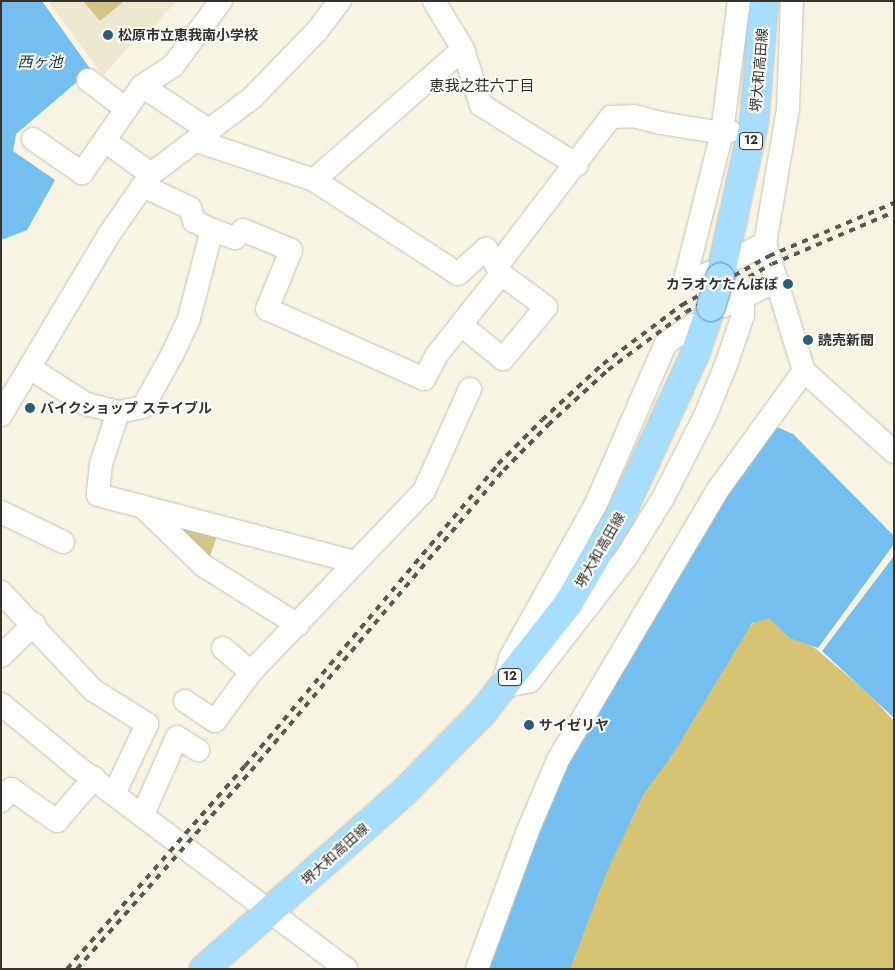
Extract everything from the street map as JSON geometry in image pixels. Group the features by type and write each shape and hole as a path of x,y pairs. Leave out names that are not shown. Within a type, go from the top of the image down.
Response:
{"main road":[{"name":"堺大和高田線","path":"204,969 270,913 405,791 482,713 568,604 622,512 718,308 723,269 754,123 764,1"}],"street":[{"path":"33,139 82,173 142,86 173,66 221,1"},
{"path":"1,415 110,233 147,180 204,136 272,79 340,1"},
{"path":"434,1 463,49 481,105 577,165"},
{"path":"739,1 726,132 686,276 697,278 723,269 765,243"},
{"path":"792,1 788,110 779,137 765,243 804,370 894,452"},
{"path":"314,180 463,49"},
{"path":"88,80 126,109"},
{"path":"142,86 204,136 314,180 458,274 486,249 499,270 546,307 503,359 461,325"},
{"path":"105,141 147,180 190,208 194,221 235,238 243,230 291,250 267,309 424,379 436,356 461,325 611,117 634,116 726,132"},
{"path":"30,368 86,404 118,412 143,407 173,353 189,318 212,230"},
{"path":"718,308 777,281"},
{"path":"477,969 527,834 558,760 717,491 804,370"},
{"path":"185,701 214,721 252,672 424,491 470,389"},
{"path":"118,412 101,464 98,495 355,562"},
{"path":"142,506 204,566 298,625"},
{"path":"1,512 63,542"},
{"path":"1,592 34,624 93,690 147,724 115,792"},
{"path":"1,656 34,624"},
{"path":"224,648 252,672"},
{"path":"1,704 94,778 115,792 270,913 284,919 346,969"},
{"path":"143,814 177,737 198,750"},
{"path":"1,801 11,789 57,821 94,778"}],"shaded area":[{"name":"松原市立恵我南小学校","path":"48,1 177,1 150,30 135,40 103,76"},
{"path":"83,1 124,1 100,21"},
{"path":"171,520 218,533 208,562"},
{"path":"762,613 816,649 868,693 894,721 894,969 567,969 611,839 727,652"}],"water":[{"name":"西ヶ池","path":"1,1 42,1 91,70 16,134 13,151 55,180 27,230 4,239 1,239"},
{"path":"777,427 793,434 894,536 894,544 818,648 790,638 769,618 752,623 674,752 643,795 608,869 570,969 485,969 553,786 766,432"},
{"path":"894,556 894,718 822,651"}],"railway":[{"path":"67,969 245,766 498,464 542,420 603,364 682,305 769,256 894,203"},
{"path":"77,969 251,771 504,470 548,425 608,370 686,312 772,264 894,212"}],"place":[{"name":"松原市立恵我南小学校","path":"108,35"},
{"name":"カラオケたんぽぽ","path":"788,284"},
{"name":"読売新聞","path":"808,340"},
{"name":"バイクショップ ステイブル","path":"30,408"},
{"name":"サイゼリヤ","path":"529,725"}],"district":[{"name":"恵我之荘六丁目","path":"482,87"}]}
